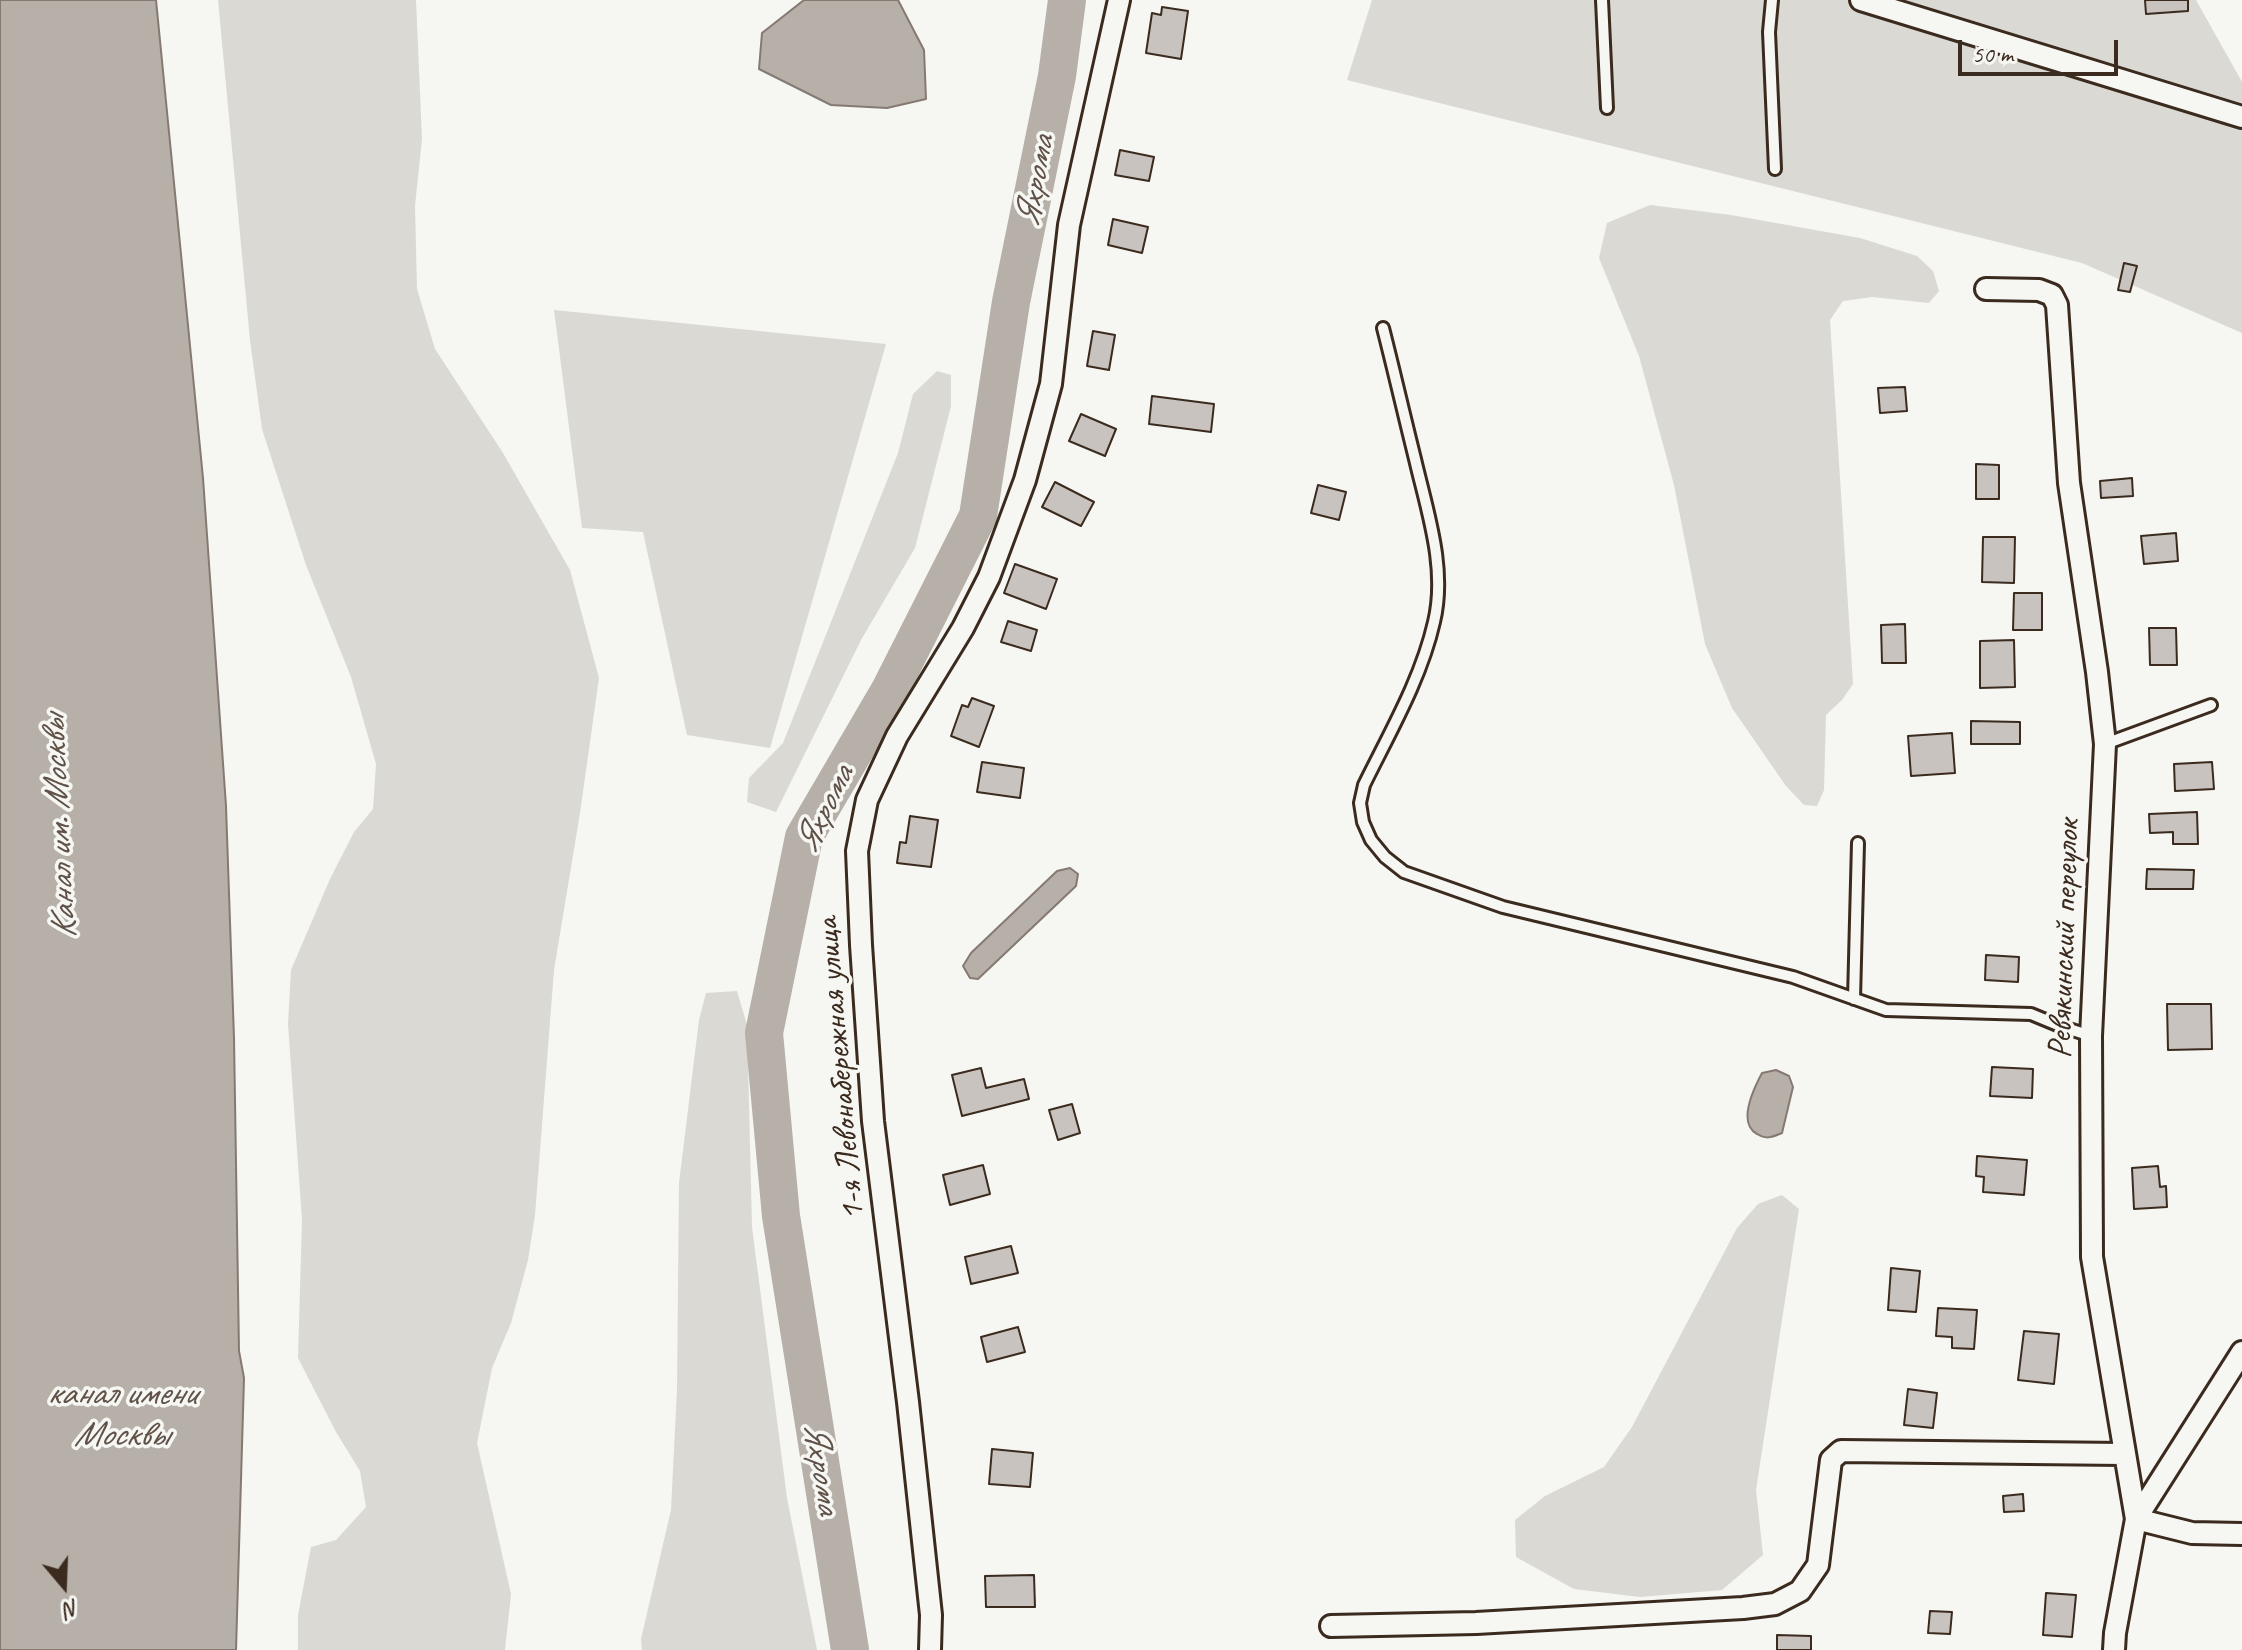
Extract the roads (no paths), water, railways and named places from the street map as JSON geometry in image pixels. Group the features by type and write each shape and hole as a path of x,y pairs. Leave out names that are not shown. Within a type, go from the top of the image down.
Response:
{"street":[{"name":"1-я Левонабережная улица","path":"930,1650 930,1600 873,1121 857,851 867,800 897,736 963,628 989,577 1025,480 1051,384 1069,225 1119,0"},
{"path":"1861,0 2242,117"},
{"name":"Ревякинский переулок","path":"1986,289 2039,290 2052,295 2057,305 2069,483 2105,744 2091,1036 2092,1257 2136,1519 2114,1650"},
{"path":"2242,1352 2136,1519 2192,1533 2242,1534"},
{"path":"1331,1626 1476,1623 1775,1604 1800,1591 1818,1565 1831,1460 1841,1451 2124,1454"}],"lane":[{"path":"1602,0 1607,108"},
{"path":"1772,0 1769,32 1775,169"},
{"path":"1383,328 1431,528 1439,586 1435,619 1427,647 1364,785 1360,803 1363,822 1371,840 1385,857 1404,872 1503,907 1793,977 1886,1010 2031,1014 2091,1036"},
{"path":"2105,744 2211,705"},
{"path":"1854,999 1858,843"}],"water":[{"name":"канал имени Москвы","path":"0,0 156,0 203,478 226,806 234,1038 239,1351 244,1378 236,1650 0,1650"},
{"path":"804,0 898,0 924,50 926,99 887,108 831,105 759,69 762,33"},
{"path":"1070,868 1078,874 1076,886 978,979 970,978 963,966 971,953 1057,871"},
{"path":"1776,1070 1789,1076 1793,1087 1782,1133 1764,1137 1751,1129 1748,1122 1749,1105 1762,1073"}],"waterway":[{"name":"Яхрома","path":"850,1650 781,1216 764,1033 804,837 890,690 978,516 1011,302 1057,76 1067,0"}],"water label":[{"name":"Канал им. Москвы","path":"60,827"}]}
